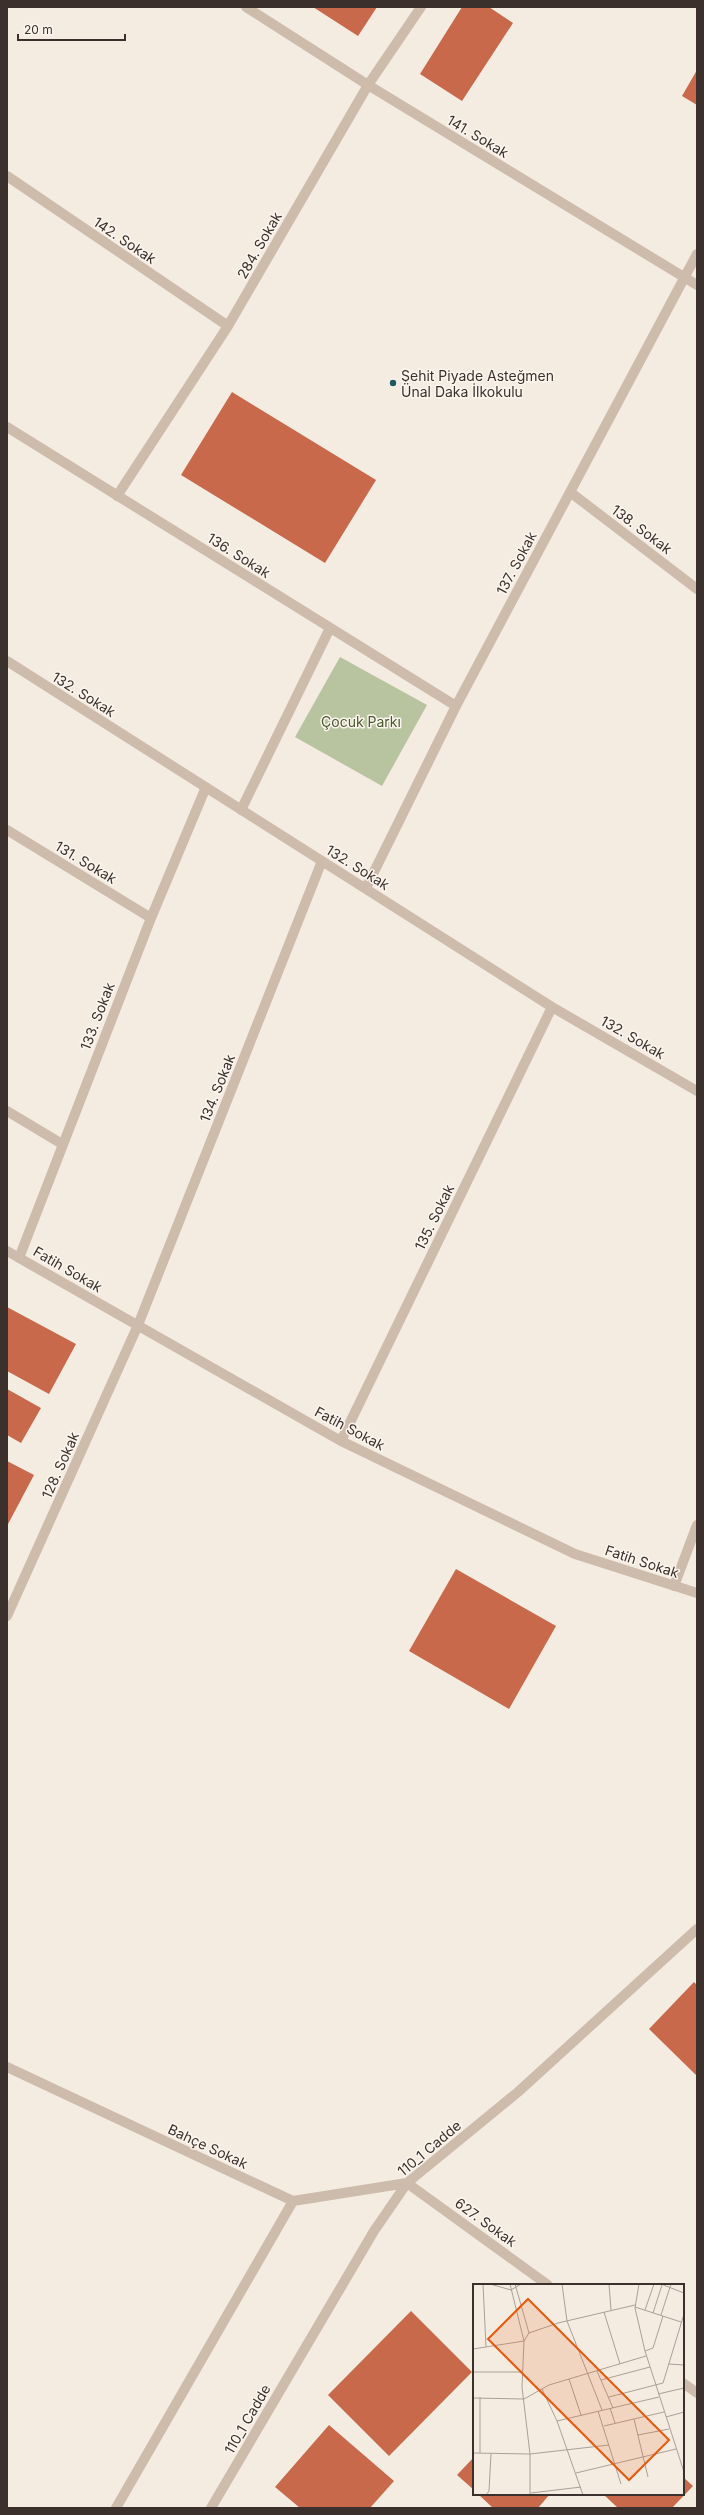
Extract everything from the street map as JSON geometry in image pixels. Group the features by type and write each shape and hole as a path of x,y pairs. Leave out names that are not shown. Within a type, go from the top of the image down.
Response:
{"street":[{"name":"141. Sokak","path":"246,7 368,85 697,285"},
{"name":"284. Sokak","path":"117,496 228,326 368,85 420,7"},
{"name":"142. Sokak","path":"7,176 228,326"},
{"name":"137. Sokak","path":"366,888 456,706 697,254"},
{"name":"136. Sokak","path":"7,427 456,706"},
{"name":"138. Sokak","path":"570,492 697,589"},
{"path":"241,810 330,628"},
{"name":"132. Sokak","path":"7,661 552,1006 697,1091"},
{"name":"133. Sokak","path":"19,1258 151,918 206,787"},
{"name":"131. Sokak","path":"7,830 151,918"},
{"name":"134. Sokak","path":"138,1325 322,861"},
{"name":"135. Sokak","path":"341,1441 552,1006"},
{"path":"7,1111 62,1144"},
{"name":"Fatih Sokak","path":"7,1251 341,1441 576,1554 697,1593"},
{"name":"128. Sokak","path":"7,1616 138,1325"},
{"path":"674,1586 697,1525"},
{"name":"110_1 Cadde","path":"211,2508 374,2231 407,2183 518,2092 697,1929"},
{"name":"Bahçe Sokak","path":"7,2067 293,2201"},
{"path":"116,2508 293,2201 407,2183"},
{"name":"627. Sokak","path":"407,2183 547,2284"},
{"path":"684,2384 697,2393"}],"green space":[{"name":"Çocuk Parkı","path":"340,657 427,705 382,786 295,737"}],"building":[{"path":"313,7 377,7 358,36"},
{"path":"462,7 489,7 513,23 462,101 420,74"},
{"path":"697,70 697,105 682,96"},
{"path":"232,392 376,480 325,563 181,475"},
{"path":"7,1307 76,1344 49,1394 7,1371"},
{"path":"7,1389 41,1408 21,1443 7,1435"},
{"path":"7,1461 34,1475 7,1526"},
{"path":"456,1569 556,1626 509,1709 409,1651"},
{"path":"694,1982 697,1985 697,2076 649,2029"},
{"path":"411,2311 472,2372 389,2456 328,2395"},
{"path":"329,2425 394,2481 370,2508 300,2508 275,2487"},
{"path":"473,2458 473,2489 457,2475"},
{"path":"684,2478 693,2486 672,2508 618,2508 604,2495 684,2495"},
{"path":"479,2495 549,2495 538,2508 493,2508"}],"place":[{"name":"Şehit Piyade Asteğmen Ünal Daka İlkokulu","path":"393,383"}]}
